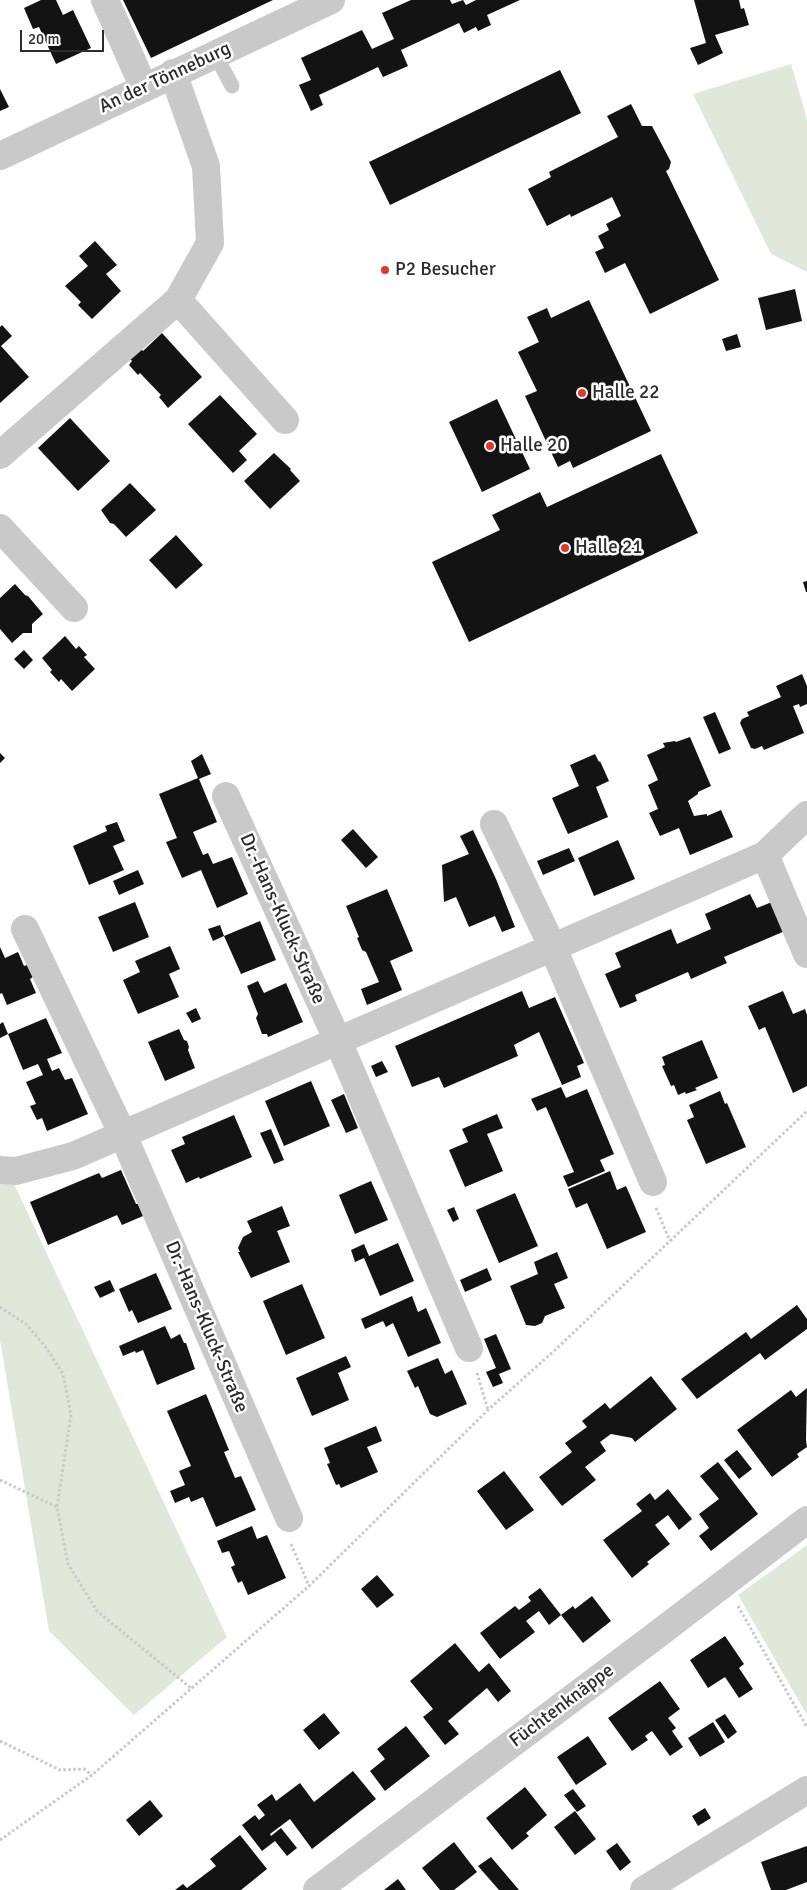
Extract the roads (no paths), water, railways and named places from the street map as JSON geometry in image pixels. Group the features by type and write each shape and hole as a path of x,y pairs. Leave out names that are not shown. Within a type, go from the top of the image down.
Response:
{"street":[{"path":"105,0 144,88"},
{"name":"An der Tönneburg","path":"0,156 331,0"},
{"path":"0,455 178,300 210,243 206,166 174,73"},
{"path":"178,300 285,420"},
{"path":"0,528 74,608"},
{"name":"Dr.-Hans-Kluck-Straße","path":"226,796 338,1041 469,1348"},
{"path":"0,1170 16,1171 73,1156 765,855 807,815"},
{"path":"494,824 552,948 653,1182"},
{"path":"765,855 807,954"},
{"name":"Dr.-Hans-Kluck-Straße","path":"25,929 123,1135 289,1518"},
{"name":"Füchtenknäppe","path":"317,1890 807,1520"},
{"path":"644,1890 807,1790"}],"lane":[{"path":"214,54 232,86"}],"place":[{"name":"P2 Besucher","path":"385,270"},
{"name":"Halle 22","path":"582,393"},
{"name":"Halle 20","path":"490,446"},
{"name":"Halle 21","path":"565,548"}]}
